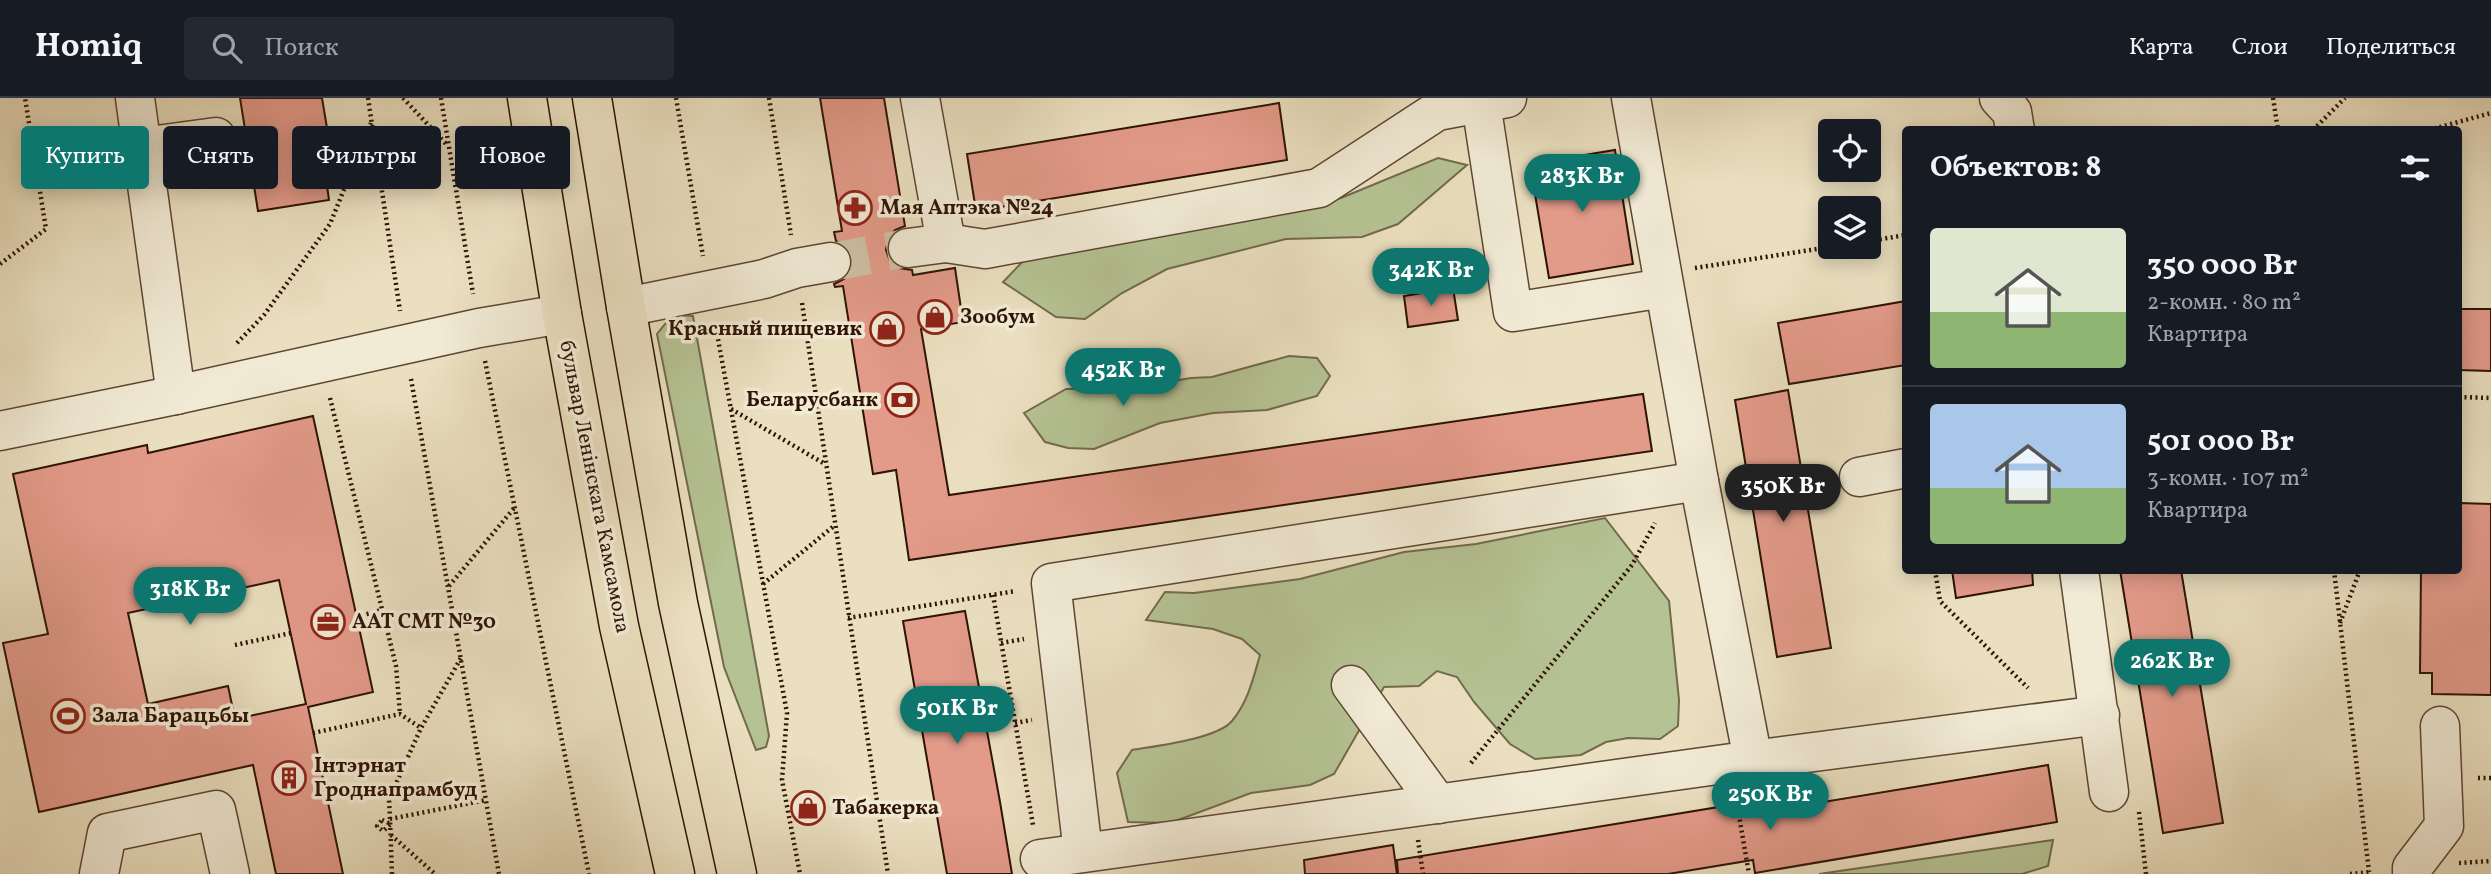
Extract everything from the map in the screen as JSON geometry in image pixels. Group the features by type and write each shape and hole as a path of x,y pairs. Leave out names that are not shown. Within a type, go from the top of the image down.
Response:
{"main road":[{"name":"бульвар Ленінскага Камсамола","path":"527,98 562,314 619,626 675,874"},
{"path":"592,98 678,603 737,874"}],"lane":[{"path":"135,98 139,126"},
{"path":"920,98 946,243"},
{"path":"1631,98 1662,281 1687,483 1741,762"},
{"path":"2000,98 2012,112 2014,126"},
{"path":"908,248 946,243 985,249 1319,188 1437,111 1494,100 1513,312 1662,281"},
{"path":"148,189 176,395"},
{"path":"626,307 764,279 814,265"},
{"path":"0,431 479,328 562,314"},
{"path":"1859,477 1902,469"},
{"path":"1083,852 1051,583 1687,483"},
{"path":"2080,574 2109,792"},
{"path":"1351,685 1438,804"},
{"path":"1040,859 2100,715"},
{"path":"2412,874 2412,868 2444,826 2440,726"},
{"path":"99,874 107,833 216,810 230,874"}],"path":[{"path":"0,264 46,229 25,98"},
{"path":"368,98 404,344 499,874"},
{"path":"403,98 449,147"},
{"path":"441,98 479,328 589,874"},
{"path":"676,98 787,713 782,780 800,874"},
{"path":"769,98 814,265 825,464 888,874"},
{"path":"2273,98 2277,126"},
{"path":"2317,126 2345,98"},
{"path":"2444,126 2491,113"},
{"path":"236,344 264,315 330,224 372,122"},
{"path":"1881,238 1902,236"},
{"path":"1662,281 1818,249"},
{"path":"321,363 396,666 400,714"},
{"path":"2462,397 2491,398"},
{"path":"730,409 825,464"},
{"path":"1438,804 1632,565 1687,483"},
{"path":"449,586 515,507"},
{"path":"763,584 835,525"},
{"path":"1936,574 1940,601 2061,720"},
{"path":"2334,574 2369,872"},
{"path":"2340,624 2359,574"},
{"path":"848,618 993,595 1040,859"},
{"path":"356,617 382,610"},
{"path":"235,645 291,633"},
{"path":"392,874 389,799 421,728 461,657"},
{"path":"313,733 400,714 421,728"},
{"path":"1741,762 1749,874"},
{"path":"391,821 486,800"},
{"path":"2140,819 2147,874"},
{"path":"391,835 435,874"},
{"path":"1417,839 1423,874"}],"green space":[{"path":"1438,158 1467,165 1398,224 1362,237 1286,239 1167,269 1122,293 1085,319 1056,317 1003,282 1026,258 1341,198"},
{"path":"680,315 693,316 769,736 766,747 756,750 724,667 657,334 665,324"},
{"path":"1289,356 1317,358 1330,376 1317,396 1267,410 1213,413 1160,423 1094,449 1068,448 1045,442 1024,413 1066,389 1130,388 1212,377"},
{"path":"1605,518 1669,601 1679,700 1678,726 1660,739 1628,738 1606,742 1581,755 1535,759 1510,744 1474,702 1457,677 1437,671 1419,686 1384,687 1334,774 1310,785 1251,793 1170,823 1128,822 1117,773 1132,750 1185,741 1224,727 1232,721 1242,706 1260,655 1242,639 1213,629 1146,620 1165,592 1194,593 1300,579 1404,552 1476,544"},
{"path":"2053,840 2048,866 2022,874 1819,874"}],"building":[{"path":"240,98 322,98 327,126 292,126 292,189 327,189 329,200 258,211 254,189 278,189 278,126 244,126"},
{"path":"820,98 884,98 905,226 895,230 888,239 886,250 890,261 899,268 912,270 913,275 955,268 963,322 921,329 949,495 1643,394 1652,451 909,560 896,470 873,474 843,286 835,287 834,284 844,279 851,270 853,259 847,247 836,241 834,232 842,231"},
{"path":"1279,103 1287,160 976,211 967,154"},
{"path":"1615,150 1633,264 1549,278 1530,164"},
{"path":"1453,288 1458,320 1408,327 1404,296"},
{"path":"1902,302 1902,366 1789,384 1778,323"},
{"path":"2462,309 2491,309 2491,371 2462,370"},
{"path":"1788,390 1831,648 1777,657 1735,400"},
{"path":"313,416 373,692 308,707 343,874 276,874 253,765 39,812 3,643 48,634 13,474 147,445 148,453","holes":["279,580 306,704 235,719 228,686 148,704 128,613"]},
{"path":"2462,503 2491,504 2491,695 2432,694 2432,673 2420,673 2421,574 2462,574"},
{"path":"1953,574 2032,574 2033,585 1956,598"},
{"path":"2121,574 2182,574 2223,823 2163,833"},
{"path":"965,611 1012,874 947,874 903,621"},
{"path":"2048,765 2057,822 1755,873 1753,860 1668,874 1398,874 1397,860 1731,805 1733,817"},
{"path":"1393,845 1397,874 1305,874 1304,860"}],"tunnel":[{"path":"831,262 908,248"}],"place":[{"name":"Мая Аптэка №24","path":"855,208"},
{"name":"Зообум","path":"935,317"},
{"name":"Красный пищевик","path":"887,329"},
{"name":"Беларусбанк","path":"902,400"},
{"name":"ААТ СМТ №30","path":"328,622"},
{"name":"Зала Барацьбы","path":"68,716"},
{"name":"Інтэрнат Гроднапрамбуд","path":"289,778"},
{"name":"Табакерка","path":"808,808"}]}
